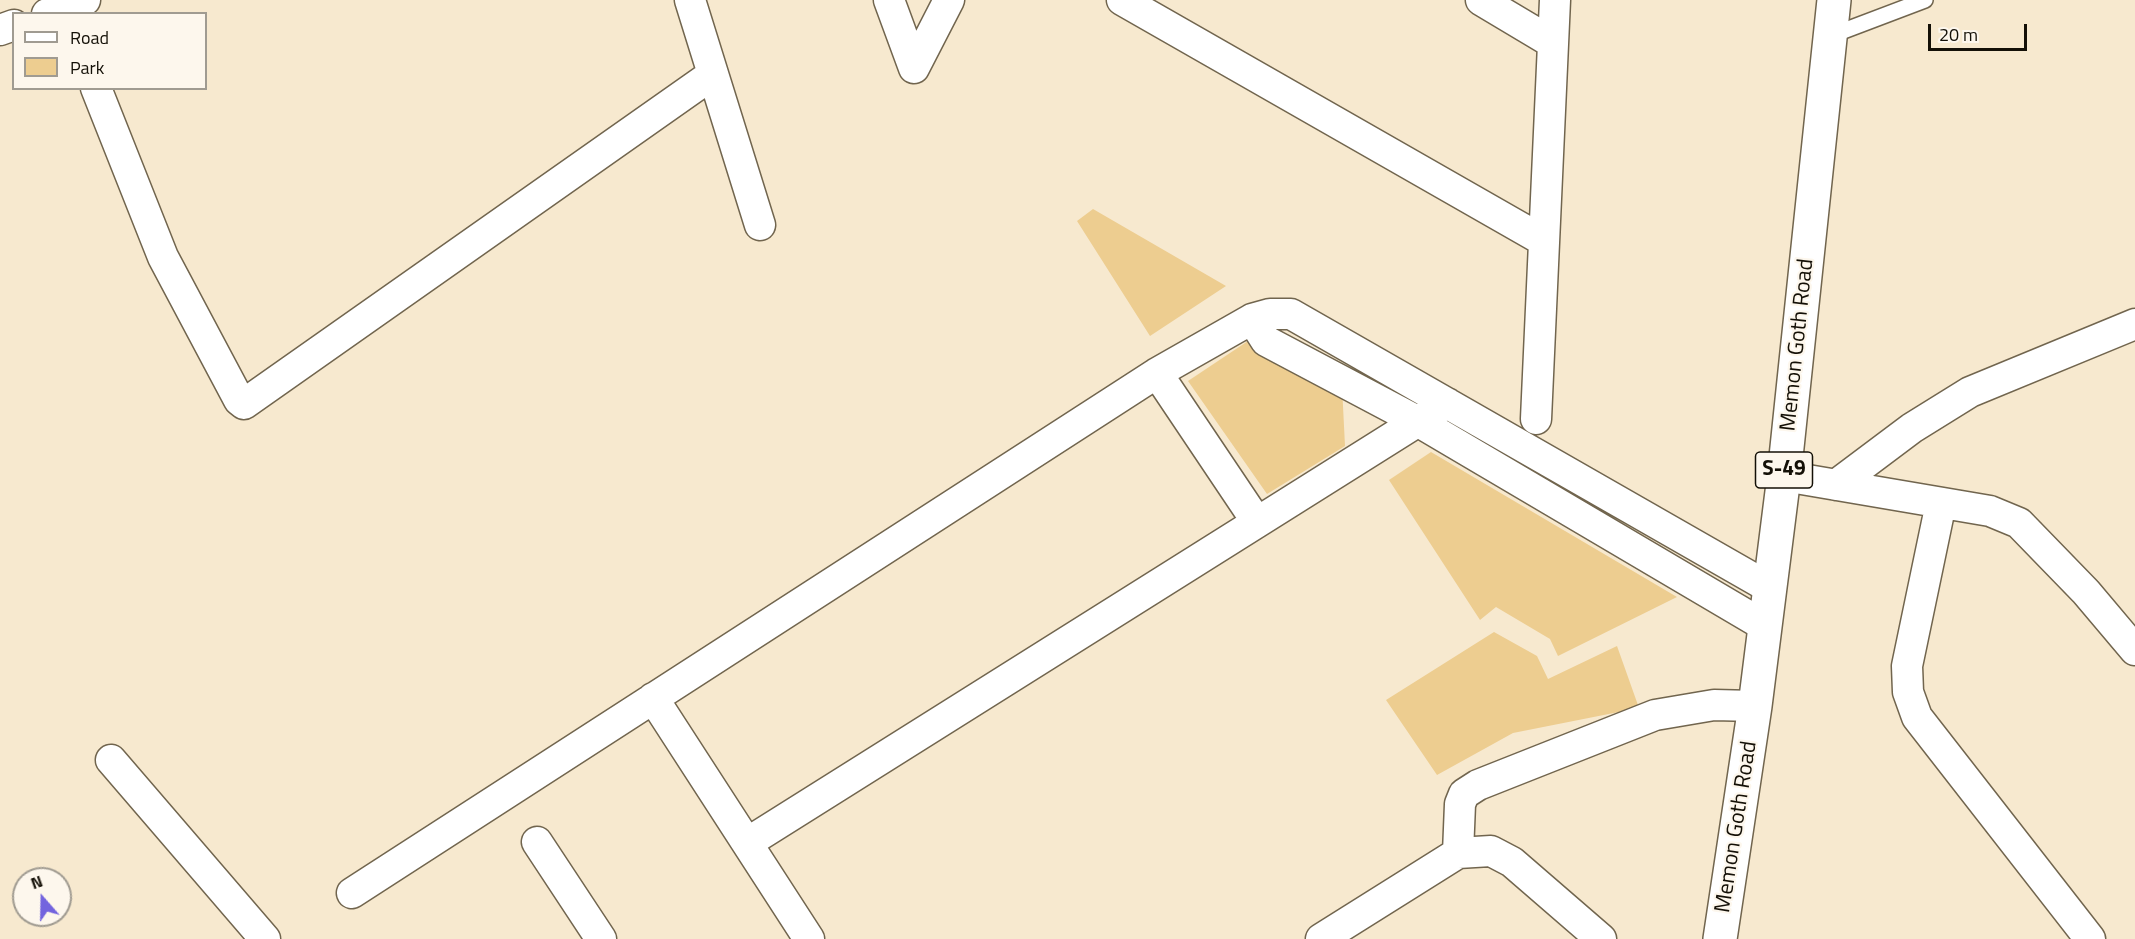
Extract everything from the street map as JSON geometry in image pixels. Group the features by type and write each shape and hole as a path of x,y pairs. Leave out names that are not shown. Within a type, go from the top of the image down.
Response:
{"main road":[{"name":"Memon Goth Road","path":"1720,939 1755,706 1784,476 1834,0"}],"street":[{"path":"690,0 759,225"},
{"path":"889,0 914,68 949,0"},
{"path":"1122,0 1544,241"},
{"path":"1480,0 1553,43"},
{"path":"1536,419 1555,0"},
{"path":"97,90 163,257 239,400 244,404 713,74"},
{"path":"352,892 1157,373 1252,320 1270,314 1291,314 1770,588"},
{"path":"1252,320 1266,341 1419,422 1765,626"},
{"path":"1836,485 1912,428 1970,392 2135,324"},
{"path":"1157,373 1257,522"},
{"path":"747,843 1447,403"},
{"path":"1784,476 1990,511 2019,523 2086,592 2135,650"},
{"path":"1941,503 1907,666 1908,692 1917,717 2090,939"},
{"path":"653,698 809,939"},
{"path":"1458,853 1460,804 1464,794 1478,785 1655,715 1714,705 1755,706"},
{"path":"111,760 265,939"},
{"path":"537,842 601,939"},
{"path":"1321,939 1458,853 1491,851 1512,862 1601,939"}],"lane":[{"path":"1830,36 1925,0"}],"green space":[{"path":"1093,209 1226,286 1150,336 1077,221"},
{"path":"1248,341 1342,386 1345,446 1267,494 1188,381"},
{"path":"1431,452 1677,597 1558,656 1550,639 1496,607 1480,620 1389,480"},
{"path":"1494,632 1537,656 1548,679 1617,646 1639,708 1513,733 1437,775 1386,700"}]}
